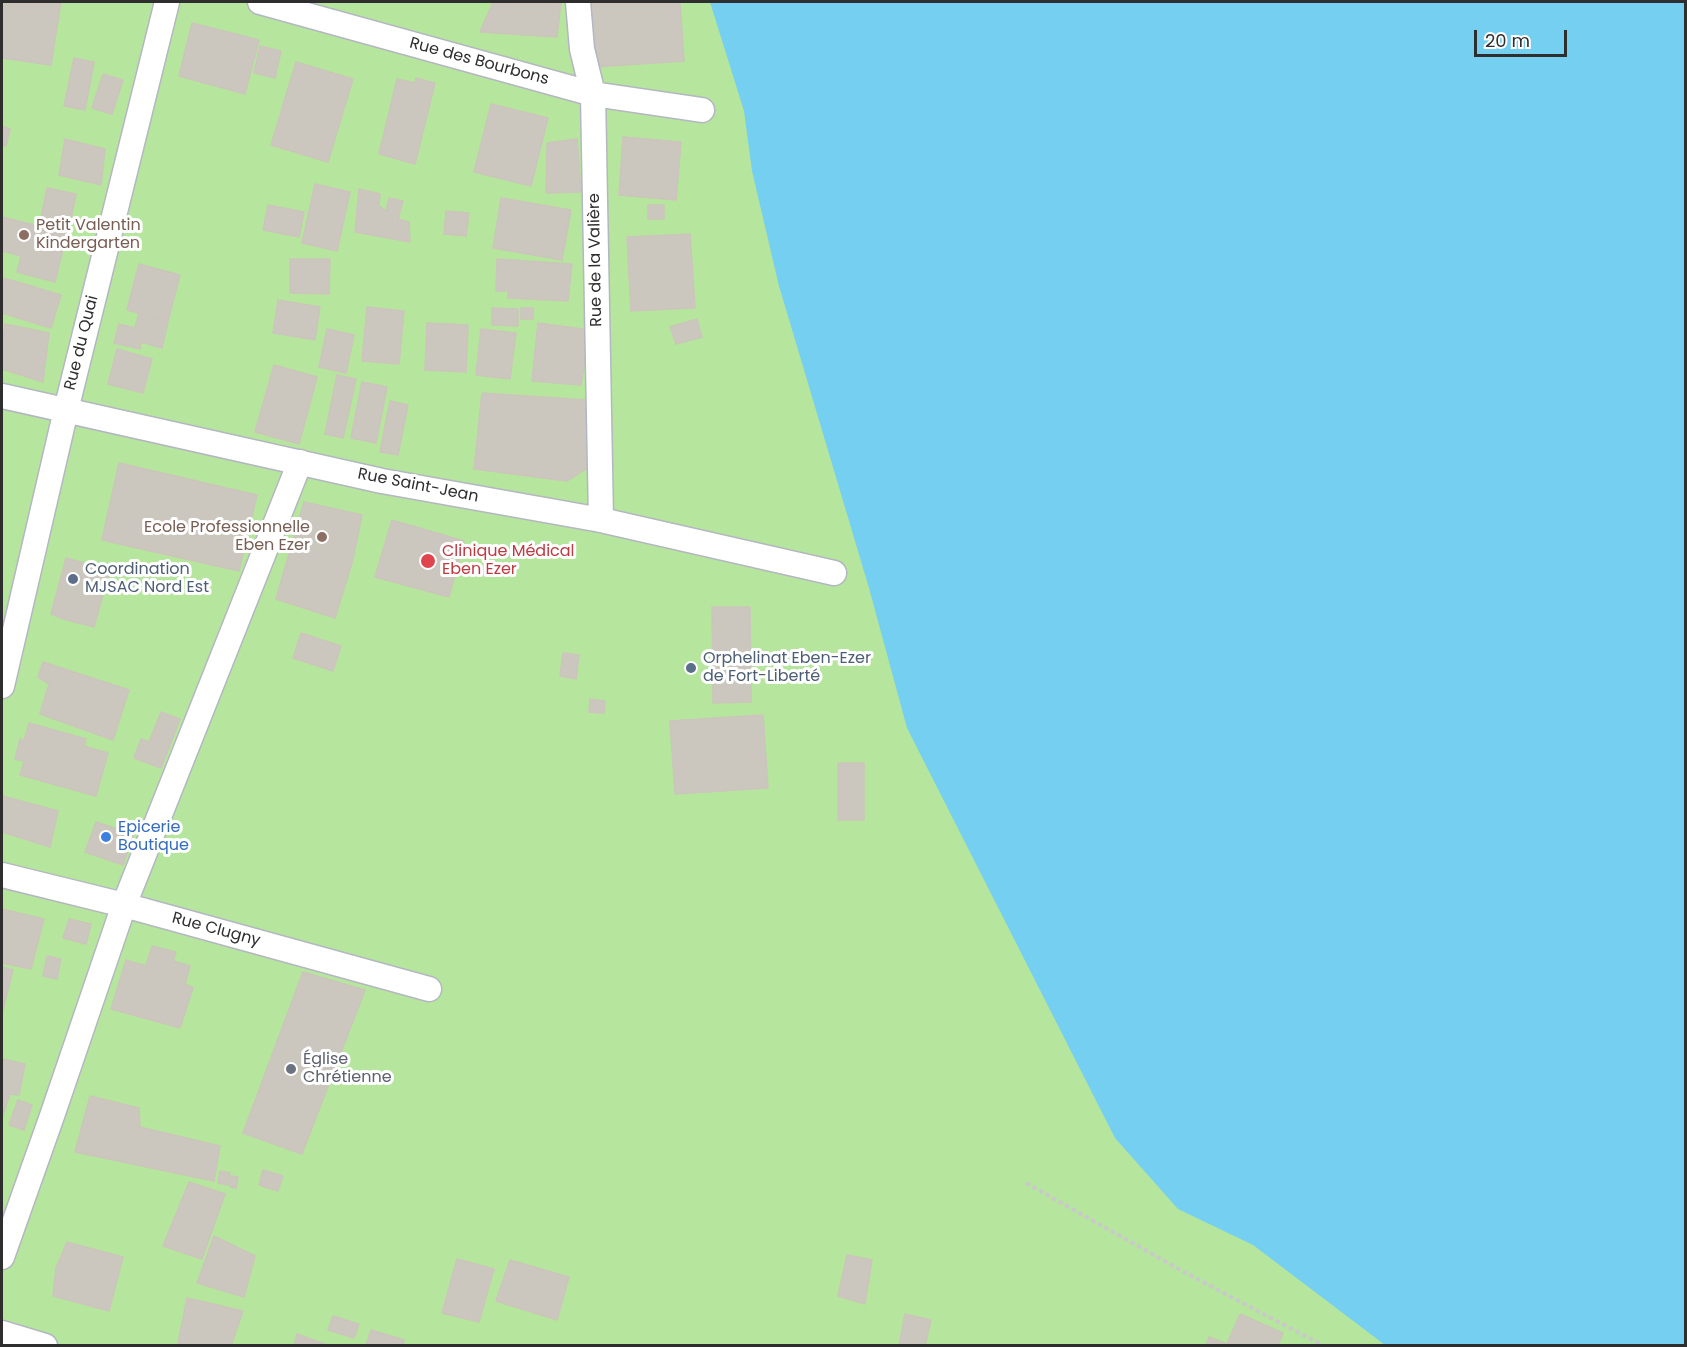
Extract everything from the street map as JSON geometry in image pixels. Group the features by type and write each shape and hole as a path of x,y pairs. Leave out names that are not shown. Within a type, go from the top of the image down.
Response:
{"street":[{"name":"Rue du Quai","path":"2,686 66,410 167,2"},
{"name":"Rue des Bourbons","path":"260,2 593,94 702,110"},
{"name":"Rue de la Valière","path":"578,2 582,50 593,94 601,520"},
{"name":"Rue Saint-Jean","path":"2,396 382,481 601,520 834,573"},
{"path":"2,1257 124,905 300,462"},
{"name":"Rue Clugny","path":"2,875 124,905 429,989"},
{"path":"2,1333 45,1346"}],"path":[{"path":"1026,1183 1184,1272 1324,1346"}],"green space":[{"path":"2,2 1685,2 1685,1345 2,1346"}],"water":[{"path":"710,2 1685,2 1685,1345 1385,1345 1253,1245 1178,1209 1115,1138 907,728 869,588 779,286 752,171 744,111"}],"building":[{"path":"2,2 61,2 51,65 2,58"},
{"path":"493,2 561,2 557,37 480,32"},
{"path":"591,2 680,2 684,61 595,67"},
{"path":"192,23 259,40 245,94 179,76"},
{"path":"260,46 281,51 275,78 254,73"},
{"path":"74,58 94,62 85,110 64,106"},
{"path":"296,62 353,79 328,162 271,145"},
{"path":"103,74 123,80 112,114 92,108"},
{"path":"416,78 435,83 415,164 379,154 397,79 415,83"},
{"path":"491,104 548,118 531,186 474,172"},
{"path":"2,126 10,129 6,146 2,145"},
{"path":"623,137 681,142 676,200 619,195"},
{"path":"65,139 105,149 101,185 59,175"},
{"path":"577,139 581,192 546,193 547,143"},
{"path":"315,184 350,192 337,251 302,243"},
{"path":"47,188 76,194 70,224 41,218"},
{"path":"359,189 380,194 379,206 386,211 389,198 403,201 398,219 409,222 410,242 355,232"},
{"path":"501,198 571,210 562,260 493,248"},
{"path":"268,205 304,212 299,237 263,230"},
{"path":"648,205 664,205 664,219 648,219"},
{"path":"446,211 469,213 466,236 444,234"},
{"path":"2,217 67,233 55,282 17,272 21,256 2,251"},
{"path":"690,234 695,308 631,311 627,237"},
{"path":"290,259 330,259 329,294 290,293"},
{"path":"497,259 572,264 568,301 508,298 508,291 496,291"},
{"path":"139,264 180,275 168,321 127,310"},
{"path":"4,278 61,295 51,328 2,313"},
{"path":"278,300 320,307 315,340 273,333"},
{"path":"367,307 404,311 399,364 362,361"},
{"path":"492,308 518,309 518,326 492,325"},
{"path":"521,308 533,308 533,319 521,319"},
{"path":"139,313 168,321 162,348 141,342 140,349 114,343 119,324 135,328"},
{"path":"697,319 702,337 676,344 670,327"},
{"path":"427,323 468,325 466,372 425,370"},
{"path":"538,323 590,330 581,385 532,381"},
{"path":"5,324 49,333 43,382 2,369"},
{"path":"327,329 354,335 346,373 319,367"},
{"path":"481,329 516,333 510,379 476,375"},
{"path":"117,349 152,359 143,393 108,384"},
{"path":"274,365 317,377 299,444 255,432"},
{"path":"337,375 356,379 343,438 325,434"},
{"path":"362,382 387,387 376,443 351,438"},
{"path":"482,393 587,400 587,468 567,481 474,469"},
{"path":"390,401 408,405 398,455 380,452"},
{"path":"119,463 257,495 239,571 102,540"},
{"path":"304,502 362,515 352,563 335,618 276,599"},
{"path":"392,520 464,541 449,597 375,577"},
{"path":"66,558 110,570 94,627 51,614"},
{"path":"712,607 750,607 751,702 713,703"},
{"path":"301,633 341,646 333,671 293,658"},
{"path":"563,653 579,655 576,679 560,676"},
{"path":"43,662 129,690 113,740 40,714 49,684 38,677"},
{"path":"590,699 605,701 604,713 589,712"},
{"path":"161,712 180,719 161,768 134,758 141,739 149,742"},
{"path":"763,715 768,788 675,794 670,721"},
{"path":"29,723 86,739 84,746 108,753 96,796 20,775 24,761 15,759 20,739 24,741"},
{"path":"838,763 864,763 864,820 838,820"},
{"path":"2,796 58,811 50,847 2,832"},
{"path":"96,822 133,834 123,865 85,852"},
{"path":"2,909 44,919 31,969 2,963"},
{"path":"69,919 91,924 86,944 63,938"},
{"path":"152,946 176,952 173,961 190,966 185,984 193,988 180,1028 111,1009 126,960 146,966"},
{"path":"47,956 61,959 57,979 43,976"},
{"path":"2,967 13,970 2,1014"},
{"path":"303,972 365,990 302,1154 243,1133"},
{"path":"2,1059 25,1064 19,1095 10,1094 2,1118"},
{"path":"90,1096 139,1108 140,1127 220,1146 214,1181 75,1152"},
{"path":"18,1100 32,1105 24,1130 9,1125"},
{"path":"263,1170 283,1176 278,1191 259,1185"},
{"path":"220,1171 230,1173 228,1185 218,1183"},
{"path":"231,1176 238,1177 236,1188 230,1187"},
{"path":"189,1182 225,1194 202,1259 163,1246"},
{"path":"214,1236 255,1256 244,1297 197,1283"},
{"path":"67,1242 123,1257 109,1311 53,1296 56,1268"},
{"path":"847,1255 872,1260 865,1304 838,1296"},
{"path":"457,1259 494,1269 479,1322 442,1313"},
{"path":"510,1260 569,1277 557,1320 496,1301"},
{"path":"187,1298 243,1311 231,1346 188,1346 178,1343"},
{"path":"905,1314 931,1320 925,1346 899,1346"},
{"path":"1240,1314 1283,1333 1278,1346 1206,1346 1209,1337 1227,1344"},
{"path":"333,1316 359,1324 354,1338 328,1330"},
{"path":"371,1330 404,1340 403,1346 366,1345"},
{"path":"297,1334 330,1346 294,1346"}],"place":[{"name":"Petit Valentin Kindergarten","path":"24,235"},
{"name":"Ecole Professionnelle Eben Ezer","path":"322,537"},
{"name":"Clinique Médical Eben Ezer","path":"428,561"},
{"name":"Coordination MJSAC Nord Est","path":"73,579"},
{"name":"Orphelinat Eben-Ezer de Fort-Liberté","path":"691,668"},
{"name":"Epicerie Boutique","path":"106,837"},
{"name":"Église Chrétienne","path":"291,1069"}]}
